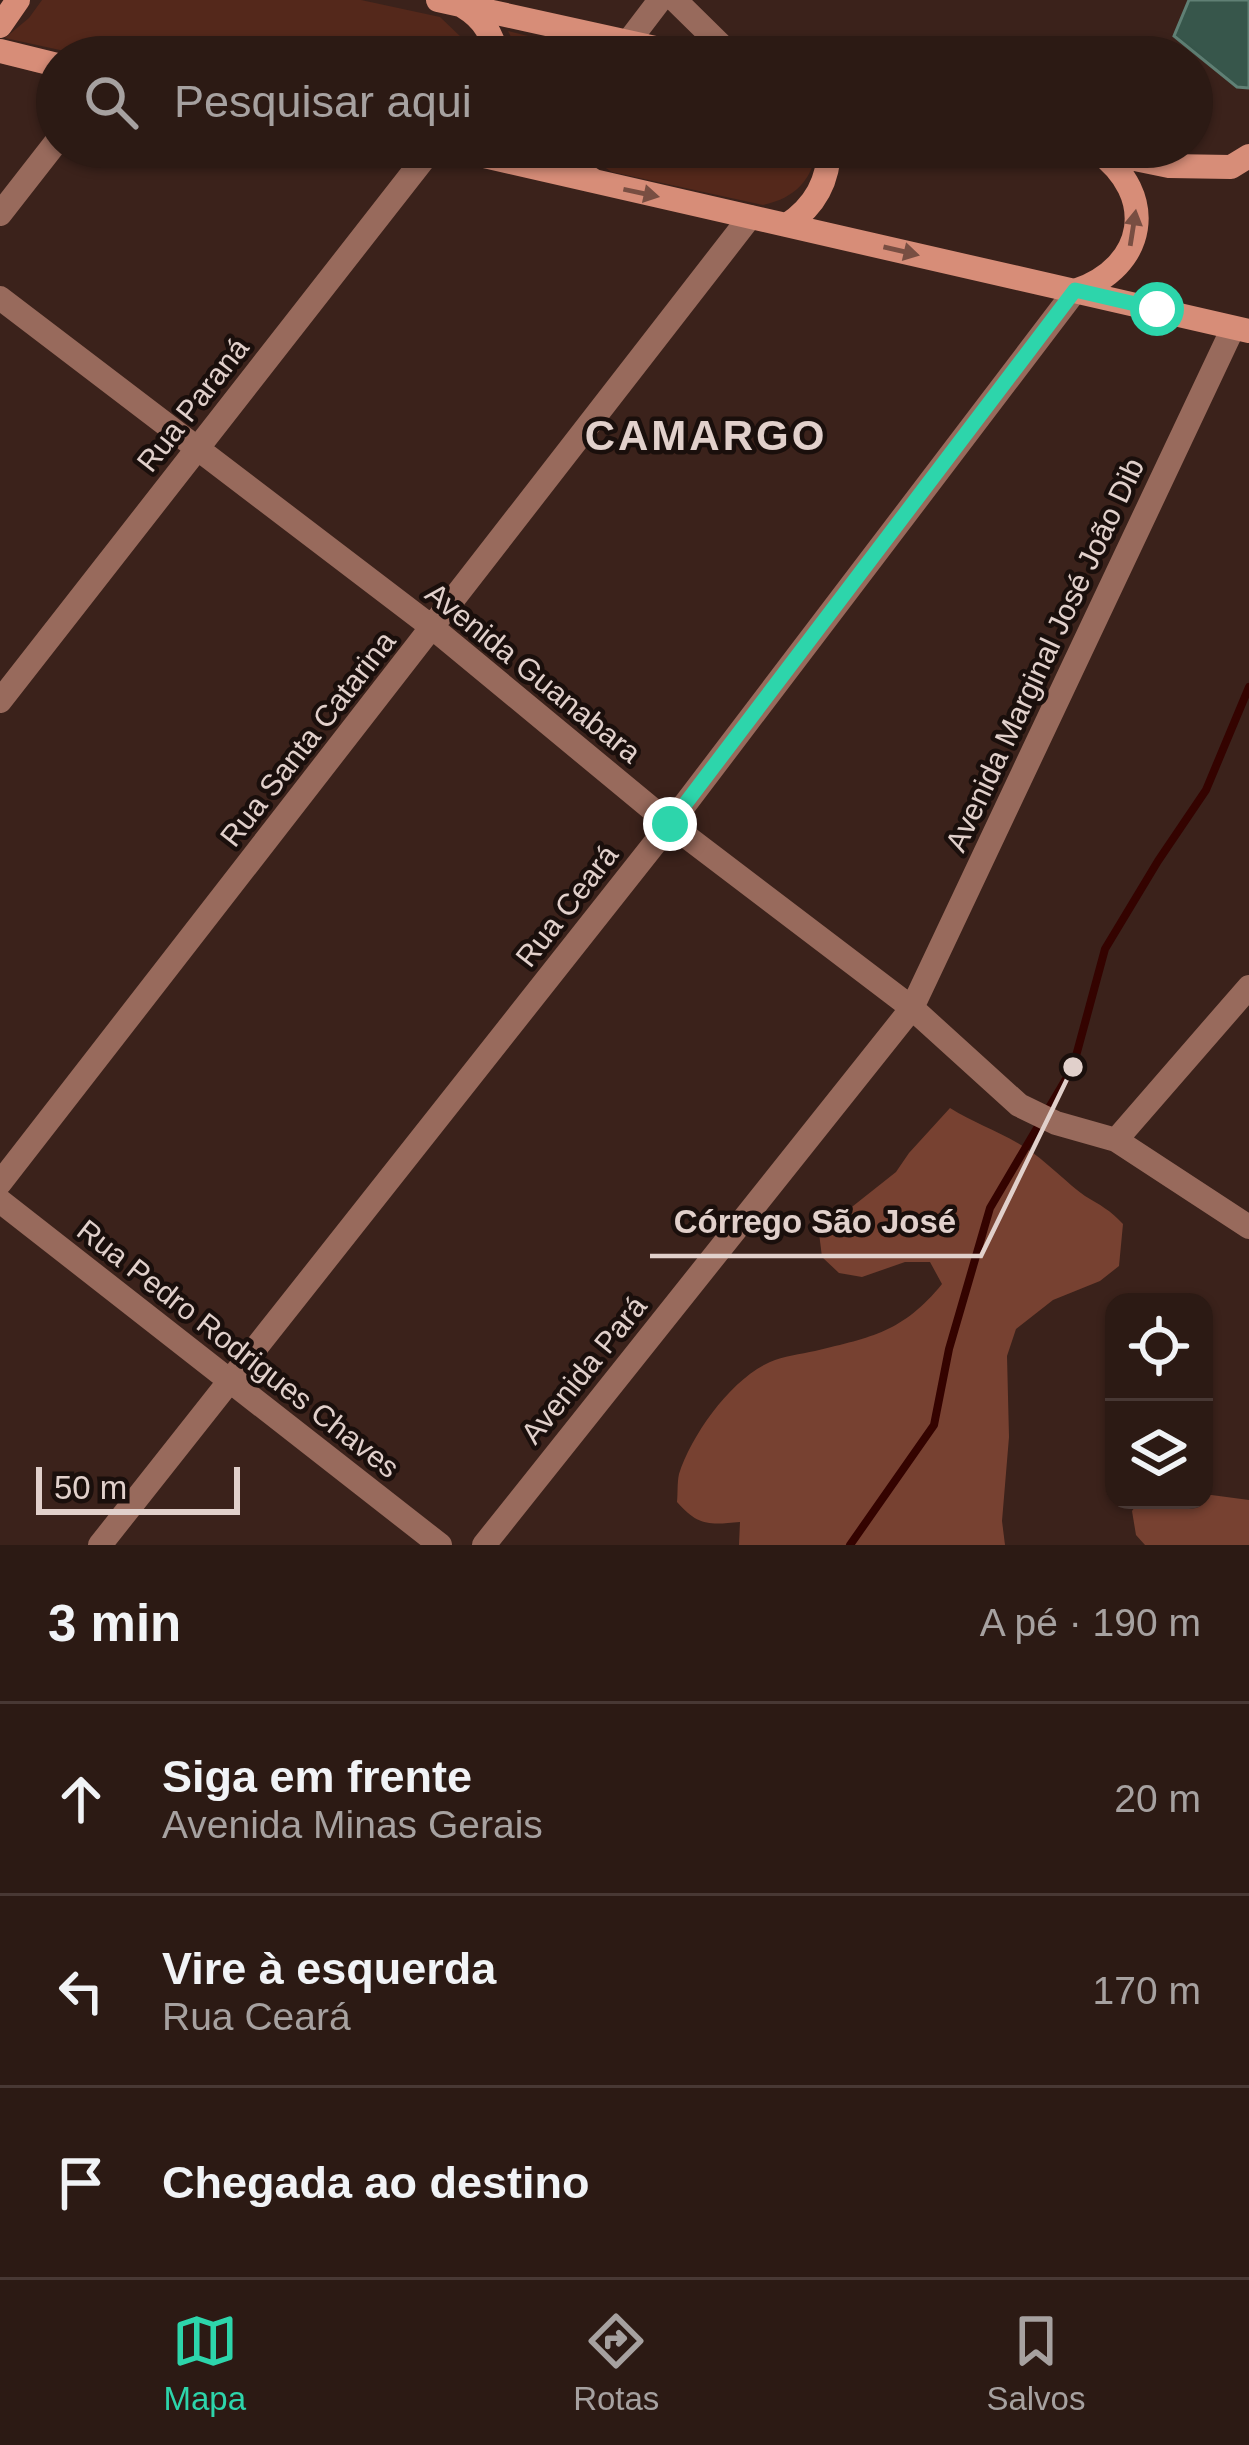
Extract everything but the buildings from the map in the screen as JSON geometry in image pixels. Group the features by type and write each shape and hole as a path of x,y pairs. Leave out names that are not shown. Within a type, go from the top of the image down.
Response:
{"main road":[{"path":"0,26 18,0"},
{"path":"449,3 600,36"},
{"path":"449,3 479,16 492,36"},
{"path":"0,51 36,60"},
{"path":"1213,167 1231,167 1249,156"},
{"path":"531,168 1241,329"},
{"path":"578,168 598,184"},
{"path":"787,224 818,195 828,168"},
{"path":"1075,290 1116,270 1129,251 1136,206 1118,168"}],"street":[{"path":"633,36 660,0"},
{"path":"675,0 712,36"},
{"path":"0,214 36,168"},
{"name":"Rua Paraná","path":"0,700 197,448 431,168"},
{"name":"Rua Santa Catarina","path":"0,1183 750,217"},
{"name":"Rua Ceará","path":"100,1545 670,824 1075,290"},
{"name":"Avenida Guanabara","path":"0,298 434,628 670,824 912,1008 1019,1105 1056,1123 1116,1140 1249,1227"},
{"name":"Avenida Marginal José João Dib","path":"912,1008 1241,329"},
{"path":"1116,1140 1249,987"},
{"name":"Avenida Pará","path":"484,1545 912,1008"},
{"name":"Rua Pedro Rodrigues Chaves","path":"0,1201 440,1545"}],"shaded area":[{"path":"42,0 361,0 440,17 460,36 36,36 36,45 5,38"},
{"path":"606,168 811,168 800,186 763,205"},
{"path":"950,1108 1023,1146 1123,1224 1119,1266 1100,1281 1053,1300 1016,1329 1007,1356 1005,1545 739,1545 740,1522 705,1522 677,1502 685,1458 715,1409 755,1370 781,1358 885,1330 914,1313 942,1284 930,1262 905,1262 862,1277 839,1273 822,1257 819,1233 896,1172"},
{"path":"1213,1495 1249,1500 1249,1545 1145,1545 1136,1535 1132,1511 1213,1509"}],"waterway":[{"path":"850,1545 934,1425 949,1349 990,1208 1073,1067 1105,949 1206,790 1249,687"}],"place":[{"name":"Córrego São José","path":"1073,1067"}],"district":[{"name":"CAMARGO","path":"706,435"}],"route":[{"path":"670,824 1075,290 1157,309"}]}
